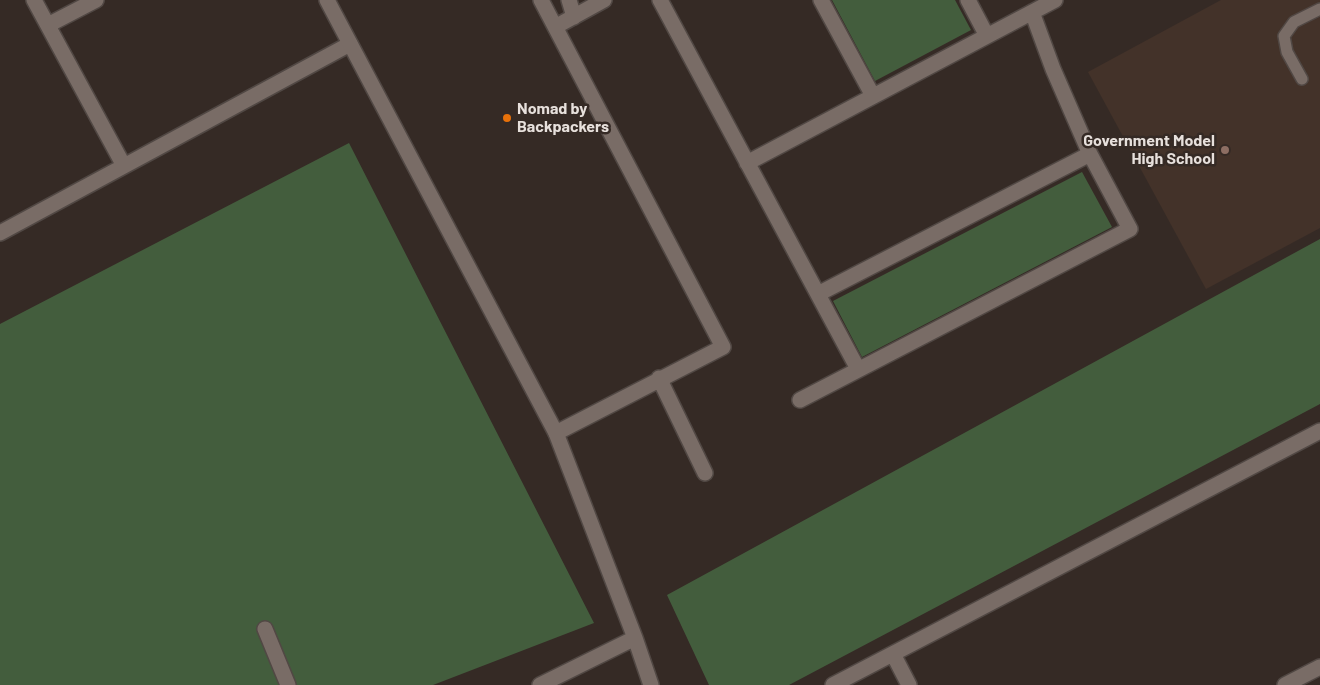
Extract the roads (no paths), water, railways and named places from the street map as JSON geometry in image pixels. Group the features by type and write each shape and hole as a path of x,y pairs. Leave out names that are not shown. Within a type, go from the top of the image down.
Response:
{"street":[{"path":"34,0 124,166"},
{"path":"48,25 96,0"},
{"path":"326,0 556,433 635,638 651,685"},
{"path":"541,0 723,347 659,378 556,433"},
{"path":"569,0 574,17"},
{"path":"555,27 604,0"},
{"path":"660,0 858,369"},
{"path":"821,0 873,96"},
{"path":"968,0 987,36"},
{"path":"748,163 1055,0"},
{"path":"800,400 1130,229 1090,154 1053,69 1032,12"},
{"path":"0,233 350,44"},
{"path":"818,294 1090,154"},
{"path":"659,378 705,473"},
{"path":"833,685 1320,431"},
{"path":"265,629 288,685"},
{"path":"540,685 635,638"},
{"path":"893,654 909,685"},
{"path":"1285,685 1320,667"}],"lane":[{"path":"1302,79 1287,52 1284,36 1294,22 1320,9"}],"place":[{"name":"Nomad by Backpackers","path":"507,118"},
{"name":"Government Model High School","path":"1225,150"}]}
